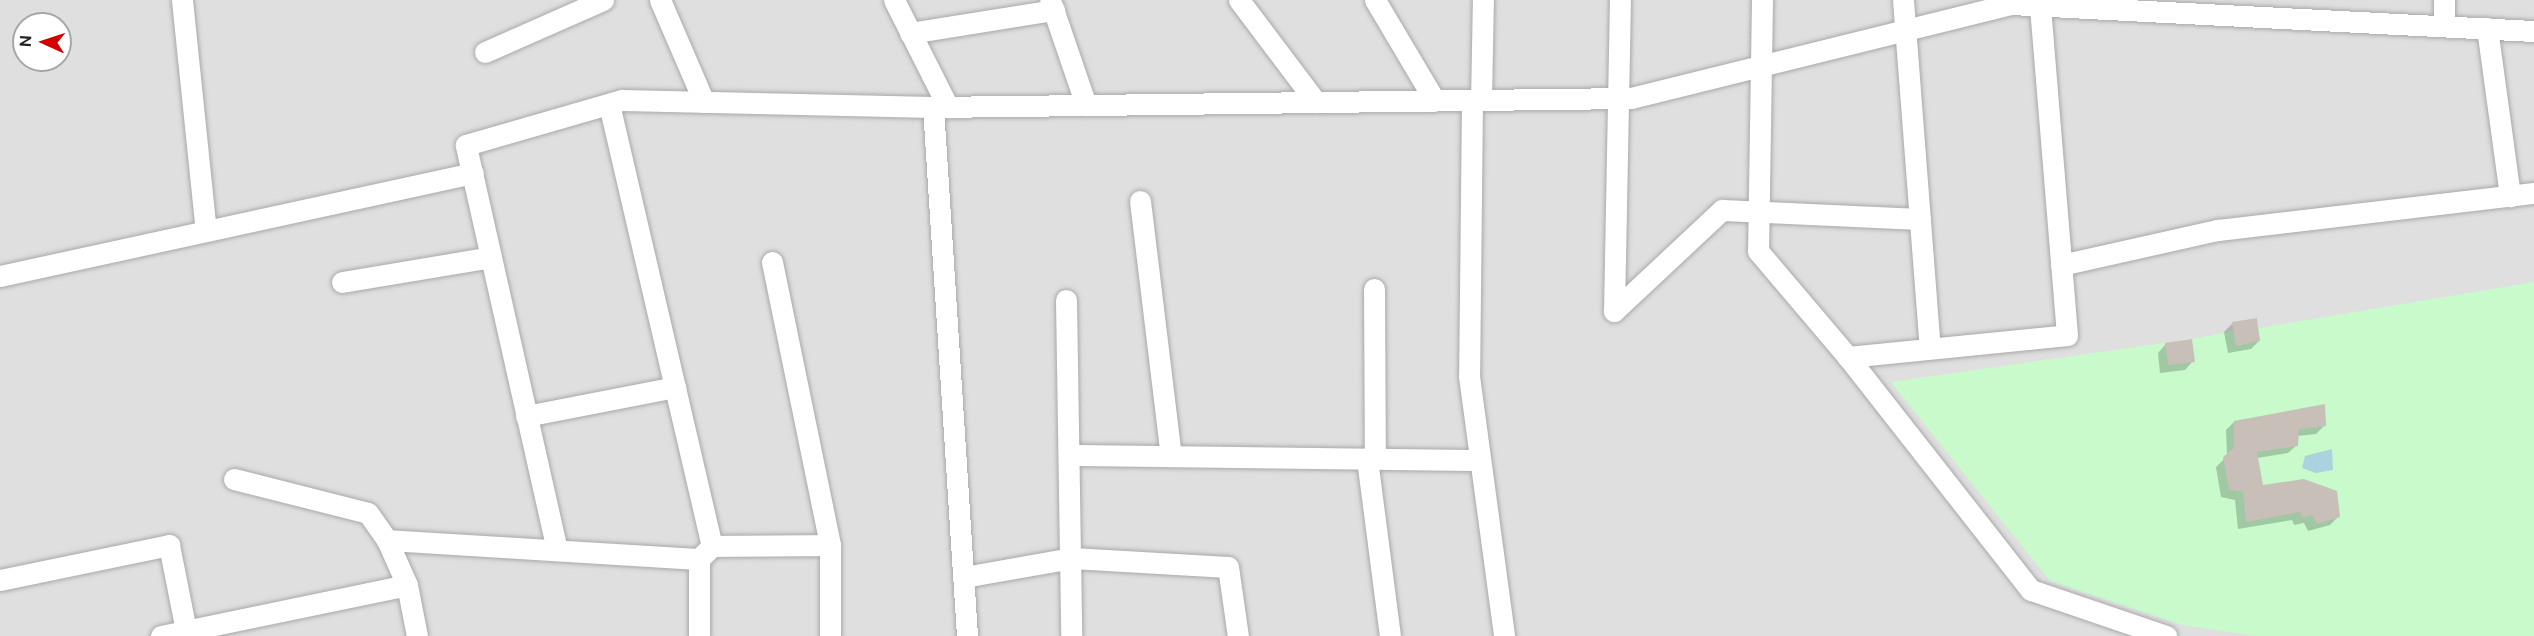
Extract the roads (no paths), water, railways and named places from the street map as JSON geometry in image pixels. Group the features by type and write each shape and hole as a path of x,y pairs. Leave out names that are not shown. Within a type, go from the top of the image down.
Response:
{"street":[{"path":"182,0 206,231"},
{"path":"485,52 603,0"},
{"path":"660,0 704,102"},
{"path":"894,0 940,107 968,636"},
{"path":"1239,0 1316,102"},
{"path":"1375,0 1435,101"},
{"path":"1483,0 1477,100 1469,376 1504,636"},
{"path":"1620,0 1614,311 1722,210 1920,219"},
{"path":"1762,0 1758,251 1848,357 2031,590 2166,636"},
{"path":"1903,0 1930,348"},
{"path":"2444,0 2444,26"},
{"path":"556,550 466,145 622,100 940,107 1618,98 1761,66 2011,4 2301,9 2444,26 2534,31"},
{"path":"910,33 1052,5 1086,105"},
{"path":"1848,357 2067,335 2040,5"},
{"path":"2487,28 2510,196"},
{"path":"609,104 675,387 706,552 699,636"},
{"path":"0,276 473,173"},
{"path":"2061,265 2218,230 2534,193"},
{"path":"1140,201 1171,456"},
{"path":"342,282 491,257"},
{"path":"772,262 830,545 830,636"},
{"path":"1374,289 1371,459 1390,636"},
{"path":"1066,300 1072,558 1071,636"},
{"path":"526,416 675,387"},
{"path":"1069,455 1480,460"},
{"path":"234,479 368,513 387,540 407,585 417,636"},
{"path":"387,540 556,550 706,552 830,545"},
{"path":"0,580 169,545 186,631"},
{"path":"964,577 1072,558 1228,567 1238,636"},
{"path":"161,636 407,585"}],"water":[{"path":"2332,449 2333,470 2316,473 2302,468 2305,456"}]}
